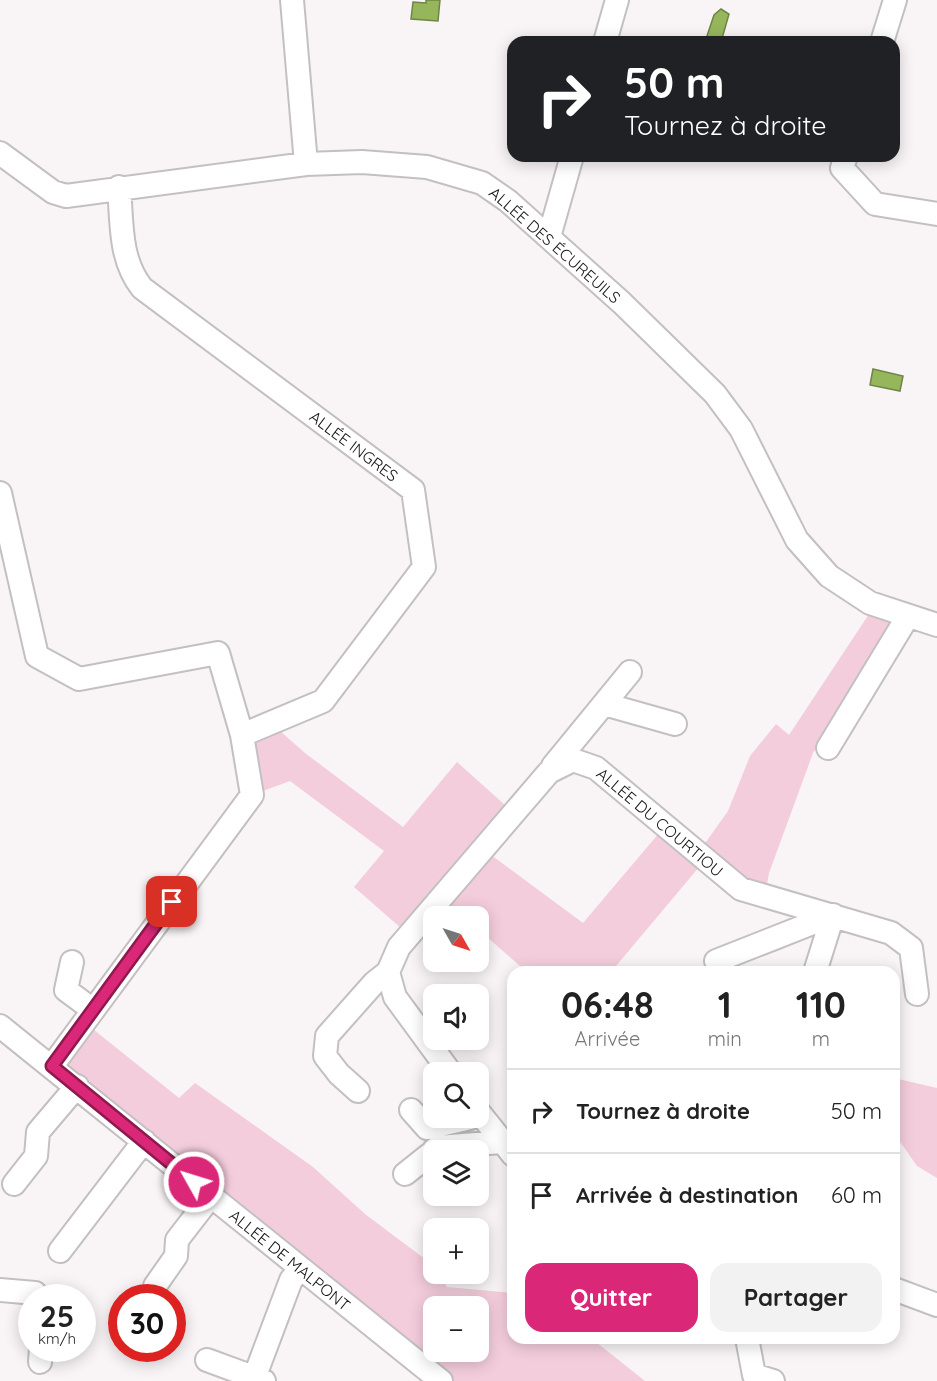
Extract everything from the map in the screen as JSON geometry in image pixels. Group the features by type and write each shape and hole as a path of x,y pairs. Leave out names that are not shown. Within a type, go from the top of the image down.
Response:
{"street":[{"path":"292,0 306,164"},
{"path":"607,36 617,0"},
{"path":"884,36 895,0"},
{"name":"ALLÉE DES ÉCUREUILS","path":"0,153 59,195 306,164 362,162 410,165 446,171 489,187 549,237 692,370 730,412 741,429 797,540 824,571 854,595 882,608 937,625"},
{"path":"549,237 570,162"},
{"path":"844,162 843,168 875,204 937,214"},
{"name":"ALLÉE INGRES","path":"119,187 125,258 131,274 142,288 413,490 424,567 323,701 242,735"},
{"path":"0,494 3,524 37,656 80,679 218,653 242,735 252,795 52,1066"},
{"path":"828,748 908,616"},
{"path":"549,772 630,672"},
{"path":"604,704 675,724"},
{"name":"ALLÉE DU COURTIOU","path":"388,972 399,947 549,772 573,760 596,768 741,889 891,933 911,948 917,994"},
{"path":"716,961 833,915"},
{"path":"817,966 833,915"},
{"path":"72,962 66,990 93,1010"},
{"path":"358,1091 339,1074 325,1056 327,1036 374,983 388,972 395,997 443,1062"},
{"name":"ALLÉE DE MALPONT","path":"0,1026 441,1381"},
{"path":"14,1184 36,1156 38,1132 77,1086"},
{"path":"411,1110 423,1124"},
{"path":"488,1128 507,1149"},
{"path":"60,1251 144,1141"},
{"path":"489,1148 507,1149"},
{"path":"405,1174 423,1160"},
{"path":"156,1284 176,1256 177,1240 211,1196"},
{"path":"207,1360 258,1379 291,1280 300,1269"},
{"path":"0,1290 18,1292"},
{"path":"900,1291 937,1305"},
{"path":"748,1344 754,1375 773,1381"}],"shaded area":[{"path":"426,0 440,0 438,21 411,19 413,2 426,3"},
{"path":"721,9 729,14 723,36 707,36 714,15"},
{"path":"873,369 903,376 900,391 870,385"},
{"path":"871,611 895,621 813,753 769,873 765,895 705,860 616,966 520,966 489,939 489,906 445,906 438,901 434,906 423,906 423,919 409,935 354,887 384,851 290,781 252,795 242,735 271,723 305,753 403,827 457,762 514,813 483,849 583,923 665,826 698,853 728,811 750,756 776,724 789,735"},
{"path":"84,1022 179,1098 195,1083 313,1167 365,1214 423,1258 423,1284 445,1284 447,1287 507,1292 507,1344 599,1344 645,1381 441,1381 52,1066"},
{"path":"900,1079 937,1088 937,1178 917,1166 900,1142"}],"route":[{"path":"172,902 52,1066 194,1182"}]}
